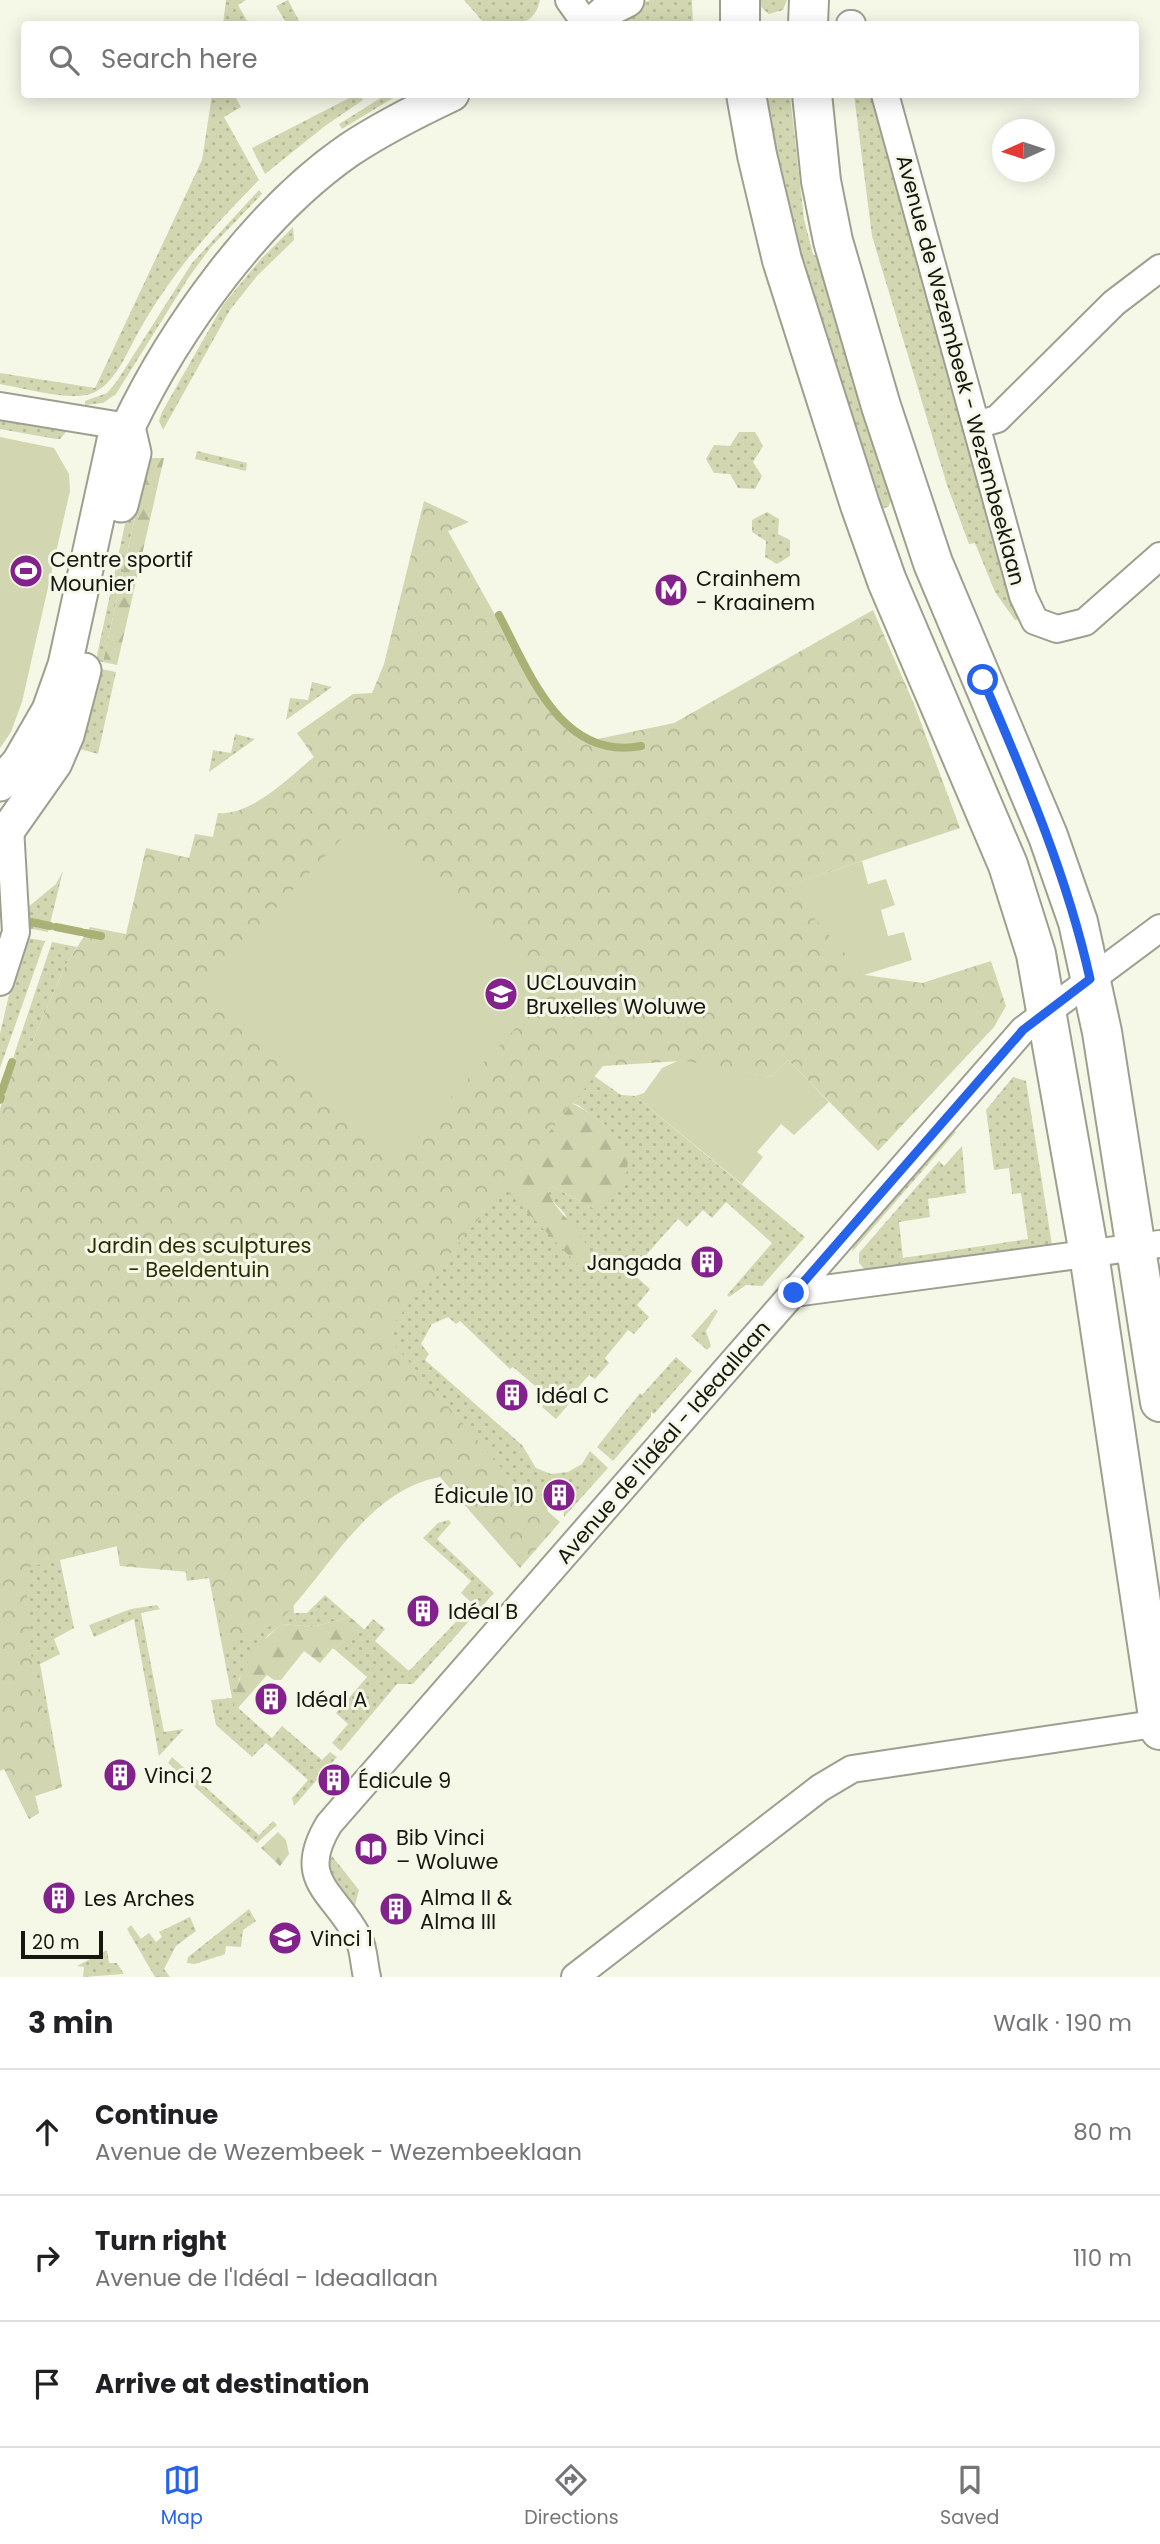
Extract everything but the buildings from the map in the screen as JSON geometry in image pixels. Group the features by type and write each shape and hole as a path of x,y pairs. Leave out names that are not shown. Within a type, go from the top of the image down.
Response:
{"main road":[{"path":"740,0 740,21"},
{"path":"808,21 809,0"},
{"path":"747,98 782,260 876,550 1008,865 1036,954 1088,1254 1160,1725"},
{"path":"812,98 821,181 833,241 881,406 935,569 1048,836 1077,922 1147,1246 1160,1402"}],"street":[{"path":"569,0 584,21"},
{"path":"595,21 609,9 627,0"},
{"path":"0,785 19,762 49,710 65,665 111,448 115,436 128,427 154,374 197,308 244,249 277,215 348,151 382,129 444,98"},
{"name":"Avenue de Wezembeek - Wezembeeklaan","path":"886,98 1023,596 1035,621 1057,629 1085,622 1160,556"},
{"path":"976,425 997,419 1114,303 1160,268"},
{"path":"0,406 128,427"},
{"path":"0,982 16,932 5,829 55,763 67,735 134,453 128,427"},
{"name":"Avenue de l'Idéal - Ideaallaan","path":"367,1977 360,1941 317,1877 313,1862 317,1844 329,1824 1023,1030 1160,928"},
{"path":"794,1293 1147,1246"},
{"path":"575,1977 820,1788 852,1769 1160,1725"}],"green space":[{"path":"226,0 246,0 238,5 247,21 223,21"},
{"path":"288,0 299,21 285,21 276,6"},
{"path":"464,0 540,0 537,10 526,21 482,21"},
{"path":"650,0 692,0 693,21 612,21"},
{"path":"760,0 787,0 783,10 769,14 761,7"},
{"path":"212,98 236,98 241,107 224,117 259,180 209,233 179,271 151,310 107,384 90,394 70,396 0,384 0,373 95,388 202,160"},
{"path":"349,98 363,100 325,126 265,174 252,148"},
{"path":"381,98 393,98 342,129 339,124"},
{"path":"757,98 790,98 804,219 813,254 823,261 893,497 888,507 879,509 841,407"},
{"path":"854,98 873,98 1019,619 1015,620 995,592 975,543 969,544 947,485 872,236"},
{"path":"259,190 262,194 211,247 189,277 116,394 103,403 85,405 85,401 107,393 117,381 192,263"},
{"path":"293,227 294,240 257,276 230,310 163,430 159,421 162,412 223,305 260,260"},
{"path":"0,419 68,430 60,439 56,439 0,429"},
{"path":"739,432 755,432 763,446 753,462 762,476 755,489 738,488 730,474 714,473 706,459 714,445 730,446"},
{"name":"Centre sportif Mounier","path":"0,437 54,448 69,474 70,491 22,702 11,732 0,748"},
{"path":"197,451 247,463 246,471 195,459"},
{"path":"148,458 103,662 96,660 132,491"},
{"path":"148,458 164,458 117,665 103,662"},
{"name":"Jardin des sculptures - Beeldentuin","path":"424,501 469,522 448,531 549,711 568,730 588,741 674,723 873,610 914,704 960,828 787,886 865,975 922,983 991,961 1006,1006 994,1027 878,1151 788,1060 770,1077 680,1061 603,1066 385,1334 511,1479 560,1522 520,1568 440,1477 415,1485 371,1514 283,1617 263,1630 225,1646 211,1574 120,1566 117,1546 25,1568 32,1664 62,1787 35,1796 39,1813 29,1819 4,1769 0,1771 0,1109 16,1057 32,1043 65,966 90,927 126,934 146,848 189,858 195,834 213,837 218,813 231,812 257,802 314,757 297,733 353,694 372,693 384,664"},
{"path":"767,512 779,519 778,534 790,540 790,556 777,564 765,557 766,541 752,532 752,520"},
{"path":"101,669 116,672 98,754 80,749"},
{"path":"312,682 332,687 286,720 290,698 308,700"},
{"path":"235,734 255,739 209,772 213,750 231,753"},
{"path":"248,831 621,1095 635,1096 805,1237 762,1286 746,1285 729,1297 727,1295 772,1243 726,1202 712,1218 703,1210 687,1227 678,1219 631,1272 650,1289 637,1305 649,1317 634,1334 628,1330 605,1358 609,1363 595,1379 589,1375 566,1402 568,1405 556,1419 542,1407 549,1398 513,1367 510,1369 460,1321 456,1324 448,1317 432,1324 421,1344 429,1354 425,1360 522,1445 536,1468 551,1474 568,1472 582,1464 590,1451 608,1468 564,1517 563,1505 575,1502 570,1486 547,1487 544,1504 547,1505 548,1515 409,1385 309,1190 405,1172 217,997 216,1009 157,927","holes":["562,1100 578,1105 605,1125 593,1208 553,1187 548,1189 549,1197 565,1214 580,1267 570,1256 521,1140"]},
{"path":"342,838 394,838 525,964 526,1017 391,1161 204,984"},
{"path":"862,861 868,884 886,879 895,905 881,910 888,936 904,932 912,960 864,975 786,886"},
{"path":"63,871 48,932 27,928 27,908 56,884"},
{"path":"22,937 45,941 0,1068 0,1034"},
{"path":"52,942 77,947 65,966 32,1043 12,1061"},
{"path":"680,1060 770,1077 788,1060 829,1102 794,1135 781,1124 757,1152 763,1157 742,1184 635,1096 644,1093 662,1068"},
{"path":"1013,1077 1026,1081 1052,1245 866,1271 859,1263 859,1253 939,1161 944,1166 962,1146 966,1193 928,1199 930,1217 899,1222 903,1258 1028,1239 1021,1193 1012,1194 1009,1168 994,1170 986,1110"},
{"path":"562,1100 572,1103 597,1119 627,1148 628,1166 624,1180 605,1207 593,1208 553,1187 548,1189 555,1205 587,1245 595,1268 590,1272 580,1267 500,1184"},
{"path":"952,1129 956,1132 852,1252 854,1242"},
{"path":"25,1221 33,1230 1,1436 14,1546 21,1554 48,1545 57,1529 61,1483 71,1482 99,1513 131,1534 176,1547 293,1593 294,1613 307,1613 325,1595 350,1617 312,1627 283,1624 268,1635 239,1679 235,1705 272,1738 282,1726 322,1760 330,1752 337,1757 294,1806 292,1798 308,1780 266,1743 252,1757 216,1725 211,1700 232,1698 209,1578 187,1581 183,1557 120,1566 117,1546 60,1560 74,1628 54,1639 60,1654 40,1664 62,1787 35,1796 39,1813 29,1819 0,1760 0,1733 9,1725 9,1713 0,1695 0,1247 16,1224"},
{"path":"715,1309 718,1311 706,1331 711,1346 707,1350 691,1336"},
{"path":"676,1357 692,1371 654,1414 651,1412 651,1417 613,1461 597,1447 640,1393 642,1395"},
{"path":"449,1520 451,1523 437,1539 494,1593 413,1684 397,1684 341,1751 332,1743 348,1724 336,1713 367,1677 333,1648 364,1630 373,1619 385,1629 375,1641 409,1671 473,1604 461,1593 471,1581 423,1538 438,1523"},
{"path":"157,1605 160,1609 141,1613 164,1732 184,1729 159,1756 134,1619 94,1637 89,1625 131,1609"},
{"path":"350,1617 365,1630 333,1648 320,1663 304,1651 281,1680 274,1680 267,1675 238,1708 234,1705 239,1681 249,1659 283,1624 312,1627"},
{"path":"172,1757 259,1835 273,1821 277,1825 257,1843 168,1763"},
{"path":"278,1832 286,1840 289,1854 280,1866 261,1848"},
{"path":"332,1856 359,1890 354,1909 325,1873"},
{"path":"249,1909 256,1921 243,1930 241,1947 226,1946 225,1954 195,1964 187,1963 188,1957"},
{"path":"190,1917 196,1931 176,1946 164,1969 170,1977 155,1977 127,1929 131,1925 141,1939 149,1933 156,1942 162,1937 159,1932"},
{"path":"107,1950 109,1963 117,1963 124,1974 83,1977 84,1967 77,1966"}],"waterway":[{"path":"499,615 536,685 551,708 569,726 589,740 613,747 641,746"},
{"path":"31,922 50,926"},
{"path":"56,927 81,932"},
{"path":"85,933 101,936"},
{"path":"2,1091 12,1062"}],"place":[{"name":"Centre sportif Mounier","path":"26,571"},
{"name":"Crainhem - Kraainem","path":"671,590"},
{"name":"UCLouvain Bruxelles Woluwe","path":"501,994"},
{"name":"Jangada","path":"707,1262"},
{"name":"Idéal C","path":"512,1395"},
{"name":"Édicule 10","path":"559,1495"},
{"name":"Idéal B","path":"423,1611"},
{"name":"Idéal A","path":"271,1699"},
{"name":"Vinci 2","path":"120,1775"},
{"name":"Édicule 9","path":"334,1780"},
{"name":"Bib Vinci – Woluwe","path":"371,1849"},
{"name":"Les Arches","path":"59,1898"},
{"name":"Alma II & Alma III","path":"396,1909"},
{"name":"Vinci 1","path":"285,1938"}],"route":[{"path":"794,1293 1023,1030 1090,979 1077,922 1048,836 983,680"}]}
